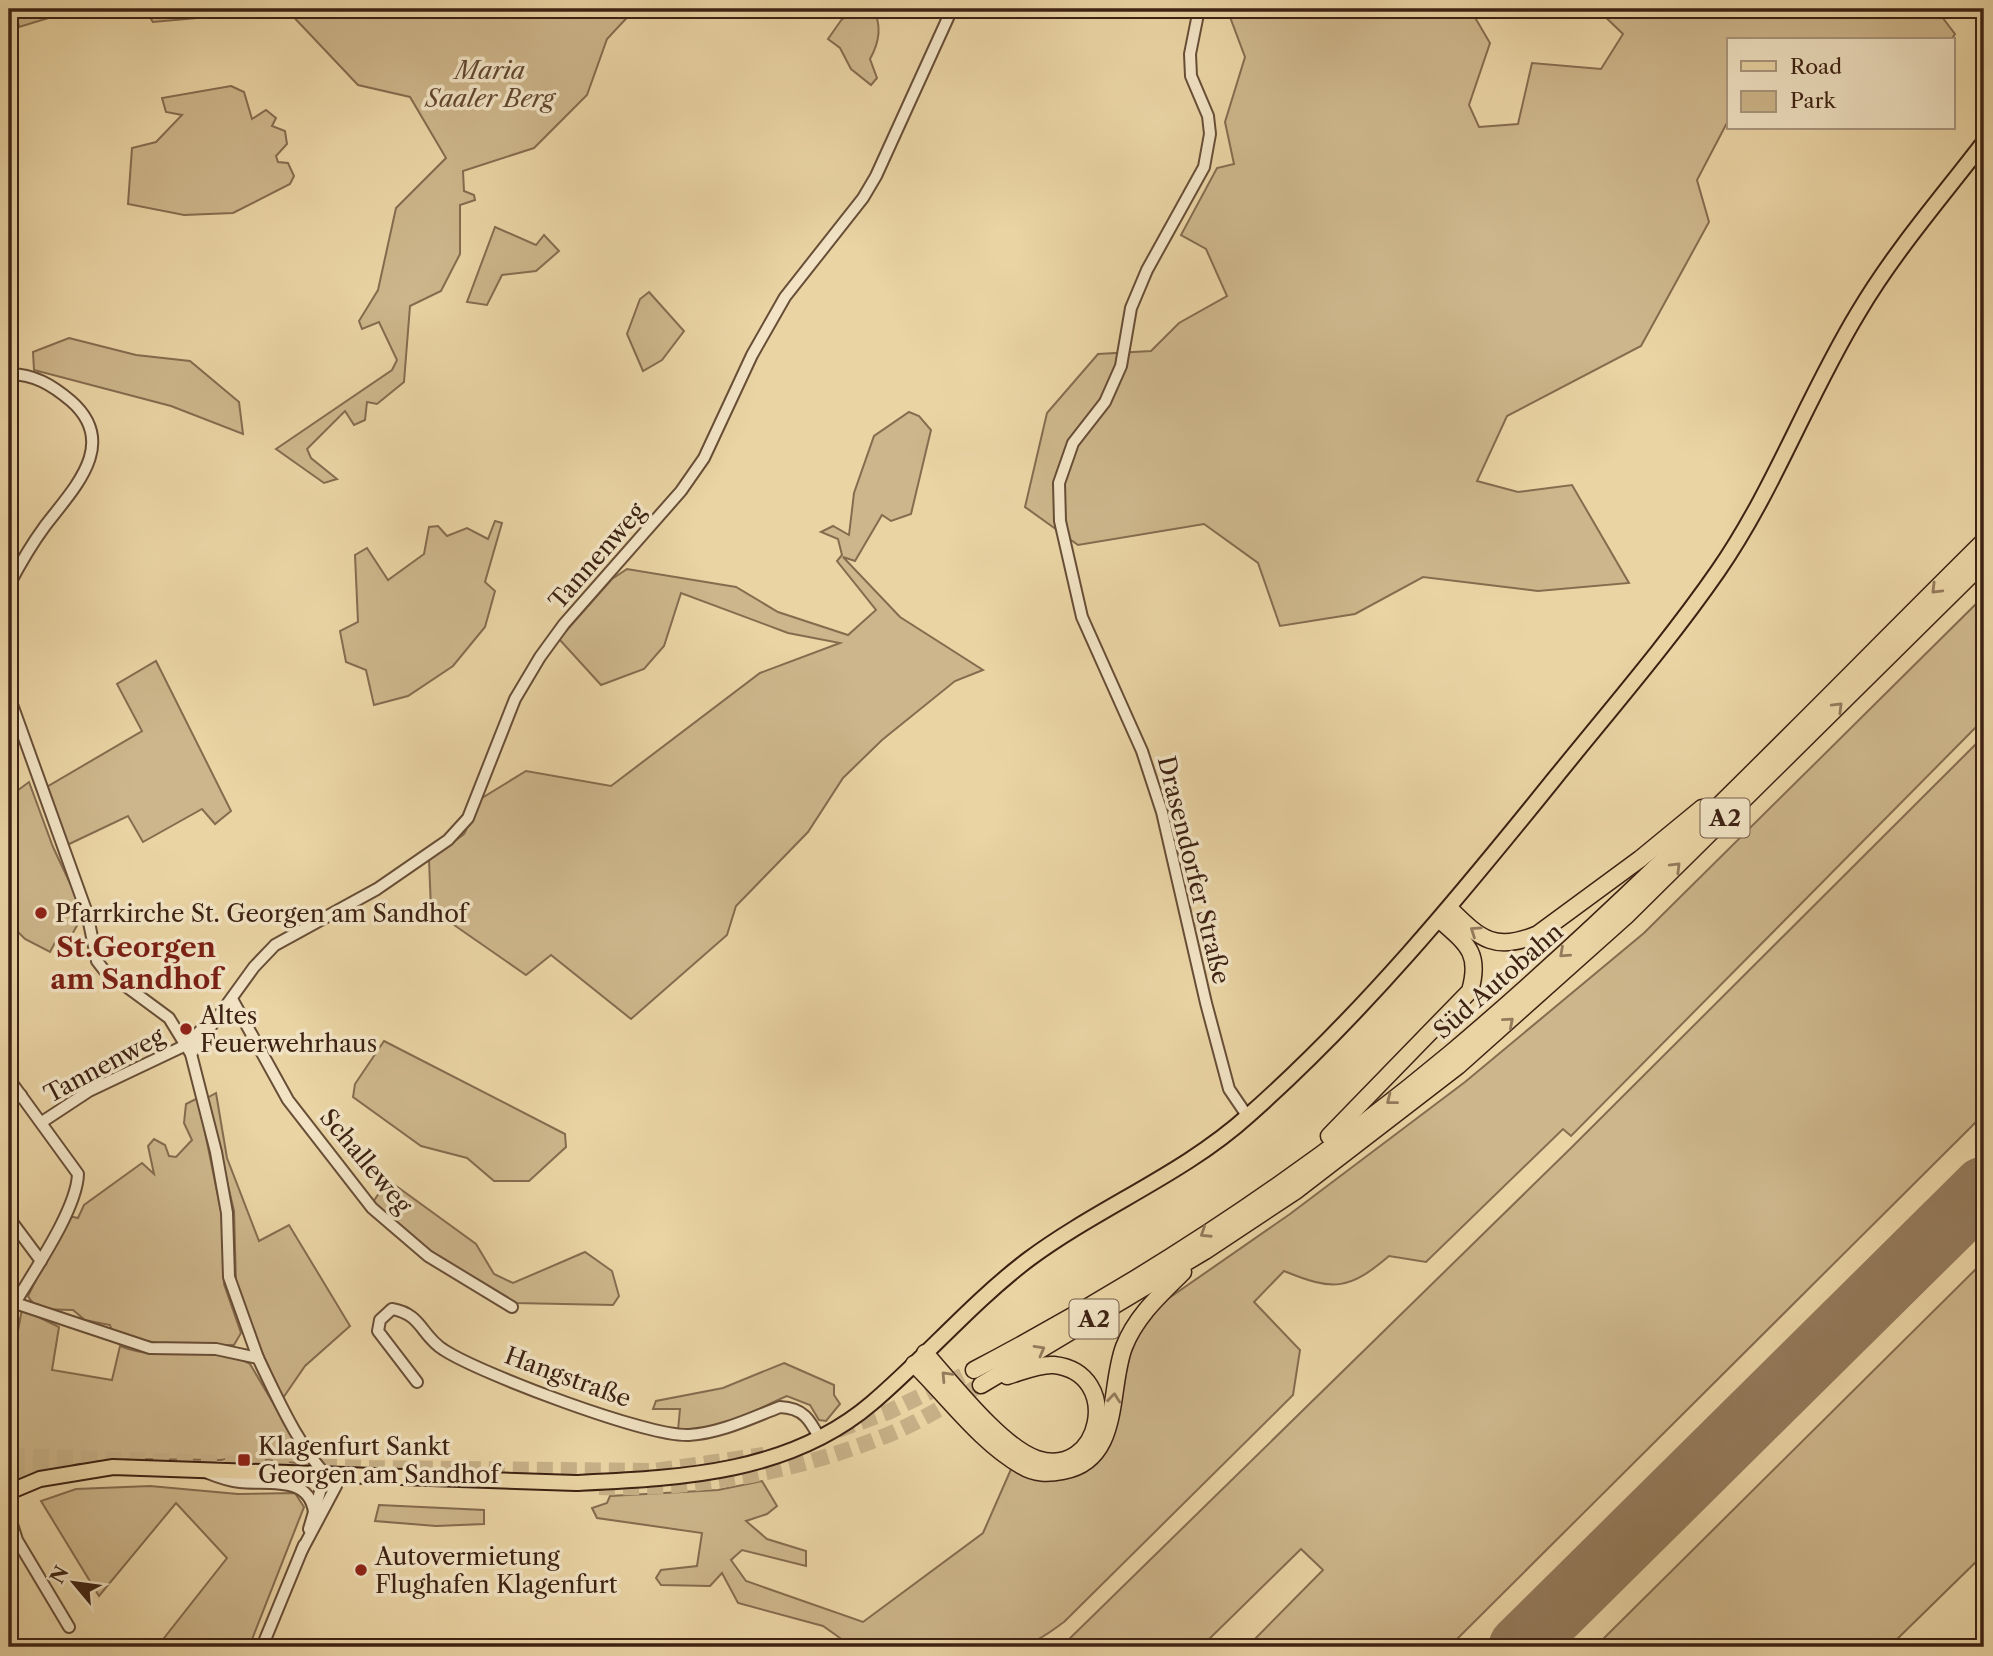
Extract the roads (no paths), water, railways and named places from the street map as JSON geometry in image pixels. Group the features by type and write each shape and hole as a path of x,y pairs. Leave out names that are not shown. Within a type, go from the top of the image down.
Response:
{"highway":[{"name":"Süd Autobahn","path":"978,1378 1303,1167 1449,1055 1614,906 1984,541"},
{"name":"Süd Autobahn","path":"978,1378 1205,1251 1297,1190 1396,1115 1544,991 1626,916 1984,562"},
{"path":"1445,914 1500,944 1519,943 1538,934 1640,859 1721,791 1752,771"},
{"path":"1303,1167 1470,991 1476,969 1472,953 1445,914"},
{"path":"919,1358 993,1444 1022,1467 1036,1472 1069,1470 1093,1455 1107,1432 1118,1367 1136,1324 1149,1306 1205,1251"},
{"path":"919,1358 1000,1434 1020,1451 1038,1460 1070,1458 1083,1449 1097,1426 1098,1408 1093,1392 1072,1370 1052,1365 978,1378"}],"main road":[{"path":"9,1492 40,1479 113,1467 576,1483 702,1474 765,1462 820,1439 870,1405 1033,1256 1192,1157 1248,1117 1445,914 1675,630 1719,570 1763,498 1856,315 1896,255 1984,142"}],"street":[{"name":"Tannenweg","path":"42,1122 89,1091 188,1050 275,945 377,888 448,840 468,818 515,699 540,657 564,624 681,491 704,458 752,355 785,296 863,198 876,176 952,9"},
{"name":"Drasendorfer Straße","path":"1199,9 1190,54 1191,76 1208,116 1210,150 1204,167 1147,270 1131,308 1121,366 1105,402 1073,443 1059,483 1060,521 1082,617 1142,751 1163,812 1206,1003 1229,1089 1248,1117"},
{"path":"9,374 24,374 59,391 82,414 93,440 88,465 76,489 25,553 9,585"},
{"path":"9,696 87,913 97,961 104,970 169,1018 188,1050 216,1152 227,1213 229,1276 258,1358 287,1417 326,1475 337,1486 302,1550"},
{"name":"Schalleweg","path":"232,999 288,1100 372,1208 428,1256 512,1307"},
{"path":"9,1079 78,1174 77,1189 41,1261 12,1302 149,1348 216,1349 258,1358"},
{"path":"9,1103 21,1095"},
{"path":"9,1218 41,1261"},
{"name":"Hangstraße","path":"417,1382 378,1331 380,1320 392,1309 407,1312 442,1350 521,1385 633,1423 673,1434 690,1435 718,1431 780,1407 791,1407 807,1416 820,1439"},
{"path":"198,1469 239,1482 295,1485 308,1494 314,1513"},
{"path":"262,1647 302,1550 326,1475"},
{"path":"9,1515 18,1539 69,1627"}],"tunnel":[{"path":"838,1430 888,1412 974,1370"},
{"path":"599,1487 713,1481 788,1467 825,1457 897,1431 981,1385"},
{"path":"9,1456 371,1468 654,1471 764,1455"},
{"path":"9,1473 62,1471"}],"place":[{"name":"Pfarrkirche St. Georgen am Sandhof","path":"41,913"},
{"name":"Altes Feuerwehrhaus","path":"186,1029"},
{"name":"Klagenfurt Sankt Georgen am Sandhof","path":"244,1460"},
{"name":"Autovermietung Flughafen Klagenfurt","path":"361,1570"}],"district":[{"name":"St.Georgen am Sandhof","path":"136,963"}],"park label":[{"name":"Maria Saaler Berg","path":"490,84"}]}
